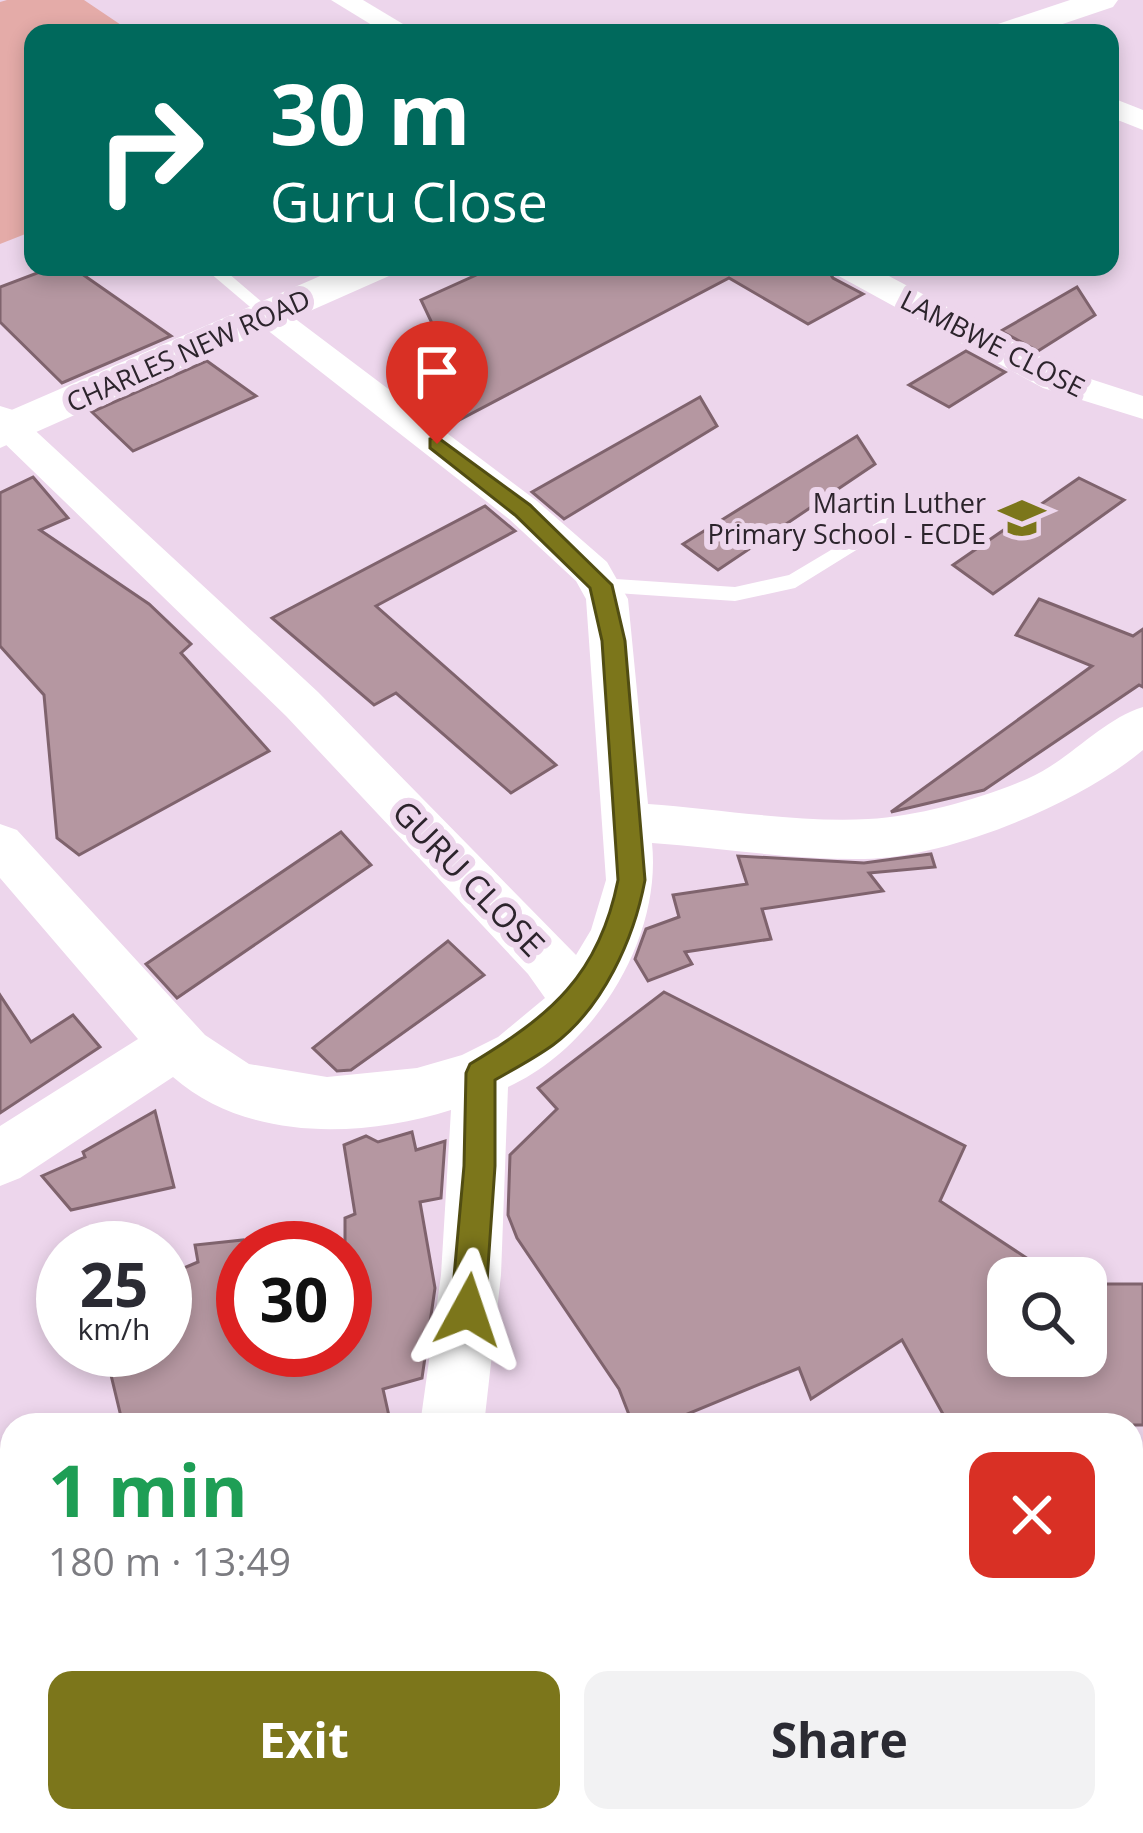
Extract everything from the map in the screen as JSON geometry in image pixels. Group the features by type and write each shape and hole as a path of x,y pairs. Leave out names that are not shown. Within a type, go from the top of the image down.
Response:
{"street":[{"path":"344,0 388,24"},
{"path":"1031,24 1102,0"},
{"name":"CHARLES NEW ROAD","path":"3,427 355,276"},
{"name":"LAMBWE CLOSE","path":"864,276 1056,380 1143,408"},
{"path":"0,844 210,1074 302,1101 394,1099 481,1073 556,1026 604,959 624,919 631,880 614,641 601,585 523,510 269,315"},
{"name":"GURU CLOSE","path":"3,427 302,704 546,958 566,980 573,1002"},
{"path":"628,822 866,838 926,830 1045,792 1108,753 1143,724"},
{"path":"0,1158 178,1043"},
{"path":"454,1413 473,1253 481,1073"}],"lane":[{"path":"222,276 269,315"},
{"path":"601,585 736,594 795,581 888,522"}],"shaded area":[{"path":"84,0 120,24 24,24 24,235 0,244 0,2"}],"building":[{"path":"29,276 85,276 171,336 62,383 0,322 0,287"},
{"path":"474,276 832,276 863,294 808,324 729,278 446,427 408,398 456,374 421,300"},
{"path":"1077,287 1095,315 1038,351 1001,331"},
{"path":"966,351 1005,372 949,407 909,385"},
{"path":"207,361 256,396 133,451 92,412"},
{"path":"700,397 717,426 564,519 532,492"},
{"path":"857,436 875,464 718,570 683,544"},
{"path":"33,477 68,518 40,530 149,604 191,644 181,653 269,751 79,855 57,838 44,695 0,646 0,493"},
{"path":"1079,478 1124,500 993,594 953,565"},
{"path":"485,506 515,531 376,606 556,765 511,793 396,693 374,705 272,618"},
{"path":"1039,599 1133,636 1143,629 1143,687 1139,685 984,790 891,812 1092,666 1016,635"},
{"path":"341,832 371,865 177,998 146,964"},
{"path":"931,854 935,867 869,873 883,891 762,909 771,939 685,952 692,964 648,981 635,959 646,929 679,917 673,895 747,884 738,856 864,863"},
{"path":"448,941 484,975 351,1070 337,1071 313,1048"},
{"path":"664,992 965,1146 940,1201 1025,1257 987,1257 987,1377 1107,1377 1107,1284 1143,1284 1143,1413 942,1413 902,1340 811,1399 799,1368 690,1413 628,1413 619,1389 517,1238 508,1215 510,1155 557,1109 538,1088"},
{"path":"0,995 31,1042 73,1015 100,1047 0,1113"},
{"path":"155,1111 174,1187 71,1210 42,1176 85,1157 83,1152"},
{"path":"412,1132 416,1150 445,1141 441,1198 420,1202 435,1288 422,1378 383,1389 388,1413 120,1413 111,1377 192,1377 195,1245 216,1243 216,1377 372,1377 372,1221 345,1221 355,1214 344,1145 366,1136 378,1142"}],"place":[{"name":"Martin Luther Primary School - ECDE","path":"1022,518"}],"route":[{"path":"437,444 523,510 601,585 614,641 631,880 624,919 604,959 566,1014 556,1026 481,1073 480,1166 468,1310"}]}
